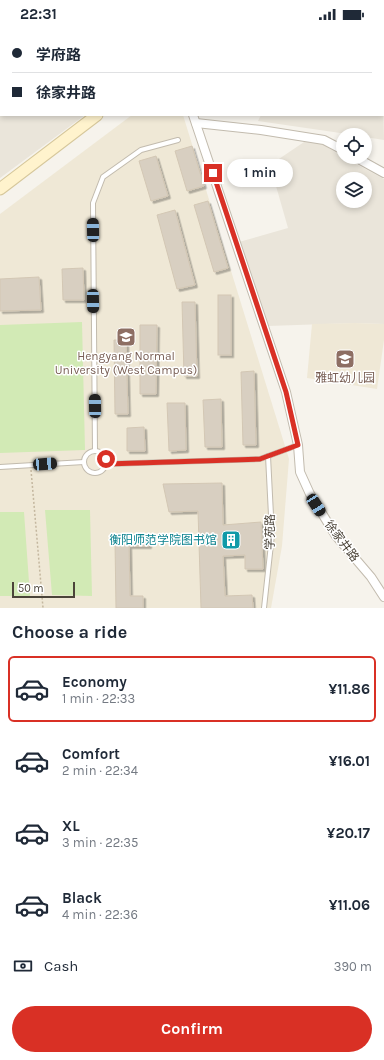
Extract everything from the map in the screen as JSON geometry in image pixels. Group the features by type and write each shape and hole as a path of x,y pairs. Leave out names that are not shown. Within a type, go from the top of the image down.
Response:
{"main road":[{"path":"0,189 97,116"}],"street":[{"path":"195,119 324,140 336,146"},
{"name":"徐家井路","path":"195,119 286,392 298,445 300,472 310,494 336,536 371,577 384,597"},
{"path":"368,164 384,173"}],"lane":[{"path":"95,451 93,203 103,177 141,150 178,140"},
{"path":"106,464 260,459 298,445"},
{"path":"95,451 104,455 106,464 104,469 95,473 87,470 84,459 88,453 95,451"},
{"name":"学苑路","path":"264,608 272,535 268,456"},
{"path":"0,467 84,462"}],"path":[{"path":"31,465 43,608"}],"shaded area":[{"path":"0,116 84,116 0,178"},
{"name":"Hengyang Normal University (West Campus)","path":"131,116 183,116 289,459 282,546 271,608 0,608 0,214"},
{"path":"260,116 383,116 384,140 372,138 372,128 336,128 336,132 258,121"},
{"path":"307,140 324,145 336,153 336,164 356,164 371,172 336,172 336,208 372,208 372,173 384,179 384,324 355,323 268,326 239,242 288,228 270,165"},
{"name":"雅虹幼儿园","path":"312,324 384,324 384,340 377,389 307,378"}],"green space":[{"path":"82,322 85,450 0,453 0,325"},
{"path":"45,510 90,510 92,596 52,595"},
{"path":"0,512 24,512 30,596 0,596"}],"building":[{"path":"192,146 204,186 187,191 175,151"},
{"path":"156,156 168,196 151,201 139,161"},
{"path":"208,201 228,268 214,272 194,205"},
{"path":"175,210 195,285 177,289 157,215"},
{"path":"83,268 84,300 63,300 62,269"},
{"path":"39,277 41,310 0,311 0,279"},
{"path":"218,295 231,295 231,355 218,355"},
{"path":"182,302 195,302 197,376 184,376"},
{"path":"140,325 157,325 156,394 140,394"},
{"path":"114,340 126,340 128,414 115,414"},
{"path":"254,371 256,445 243,445 241,372"},
{"path":"221,399 222,447 205,447 203,400"},
{"path":"167,403 185,403 186,450 169,451"},
{"path":"144,427 145,451 127,451 127,428"},
{"name":"衡阳师范学院图书馆","path":"222,483 223,525 261,522 263,569 245,569 245,555 223,556 225,596 252,595 253,608 201,608 198,511 169,512 163,484"},
{"path":"149,537 149,546 129,546 130,596 143,596 143,608 116,608 115,542 121,541 121,538"}],"place":[{"name":"Hengyang Normal University (West Campus)","path":"126,337"},
{"name":"雅虹幼儿园","path":"345,359"},
{"name":"衡阳师范学院图书馆","path":"231,540"}],"route":[{"path":"106,459 106,464 260,459 298,445 286,392 213,173"}]}
